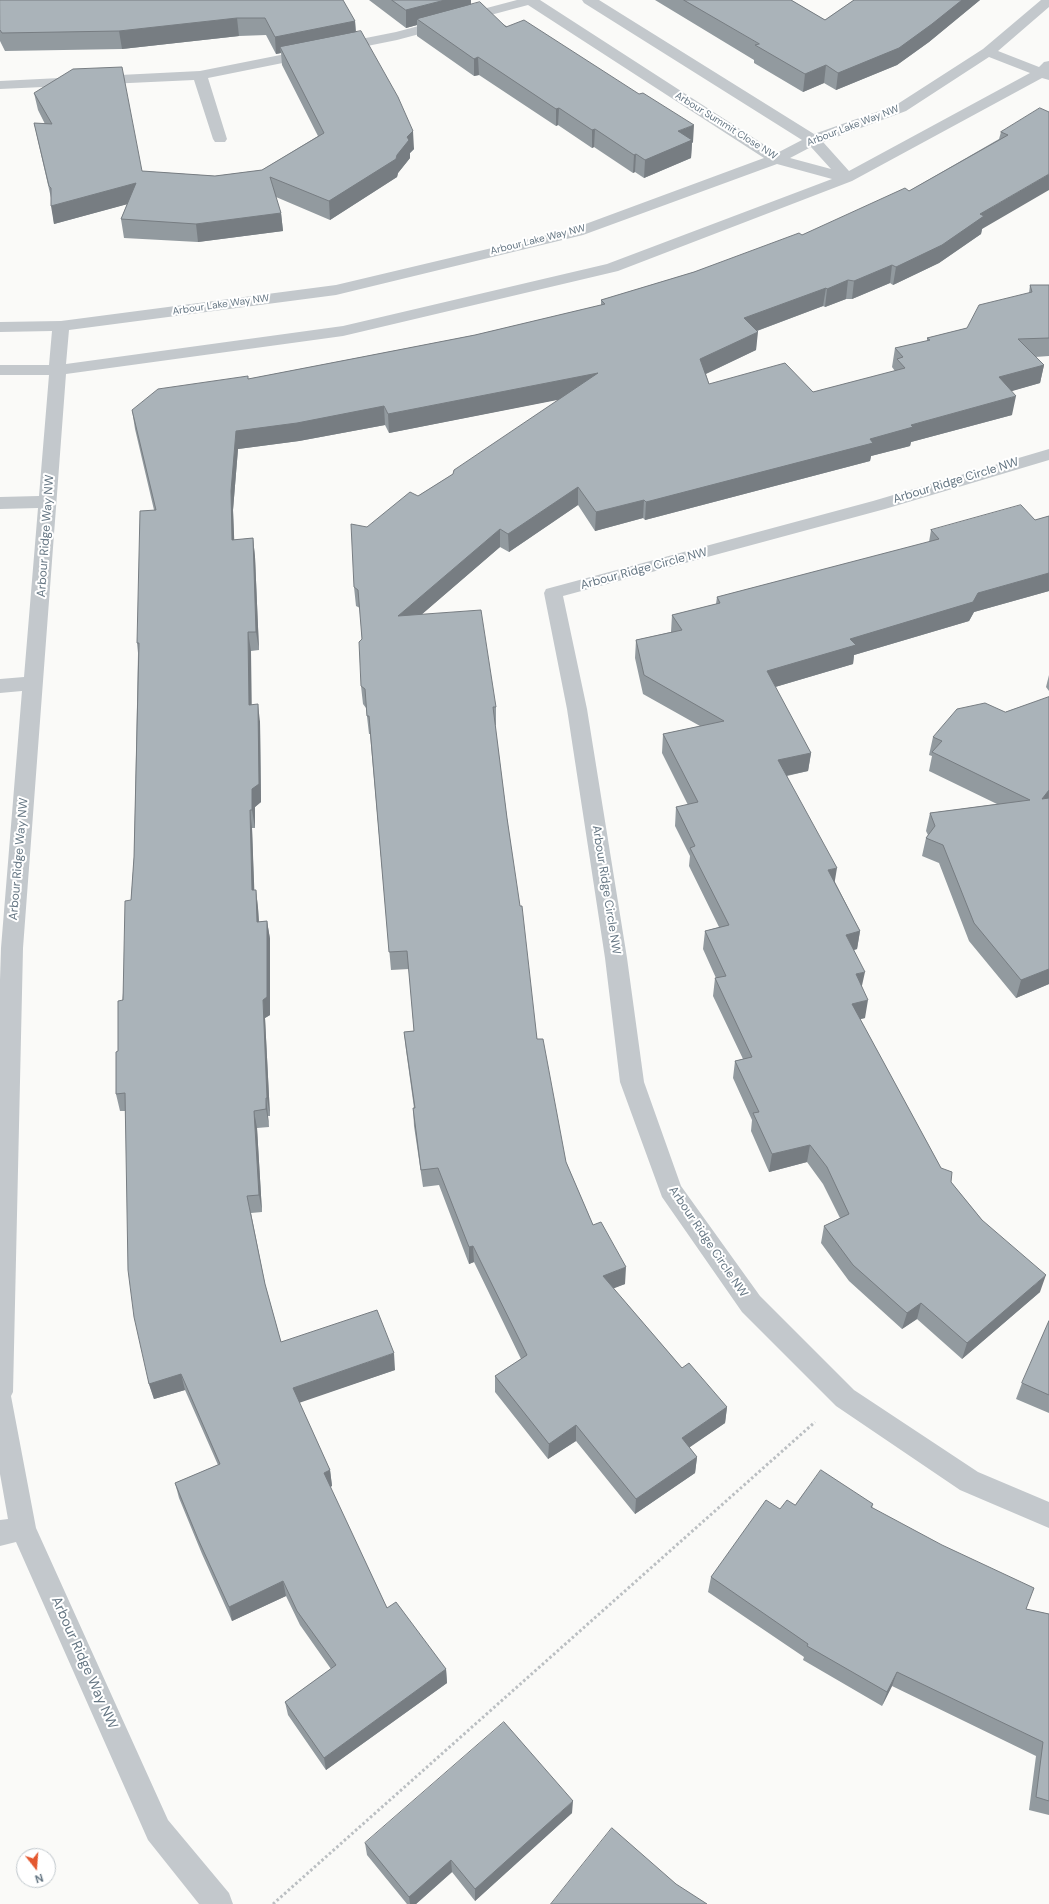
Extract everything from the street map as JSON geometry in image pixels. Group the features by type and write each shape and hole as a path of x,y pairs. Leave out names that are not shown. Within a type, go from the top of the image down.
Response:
{"street":[{"name":"Arbour Summit Close NW","path":"0,84 200,75 397,36 532,0 776,159 847,178"},
{"path":"589,0 813,140 847,178"},
{"name":"Arbour Lake Way NW","path":"0,327 61,326 344,288 577,232 776,159 813,140 901,108 988,52 1049,0"},
{"path":"988,52 1046,71"},
{"path":"0,370 59,370 343,331 612,268 847,178 1046,71"},
{"path":"200,75 220,139"},
{"name":"Arbour Ridge Way NW","path":"0,1392 12,948 59,370 61,326"},
{"name":"Arbour Ridge Circle NW","path":"1049,454 879,505 553,593 577,709 616,958 632,1082 671,1190 750,1304 845,1398 970,1481 1049,1515"},
{"path":"0,503 48,502"},
{"path":"0,686 34,684"},
{"name":"Arbour Ridge Way NW","path":"0,1400 12,1530 158,1830 218,1904"}],"path":[{"path":"273,1904 773,1460 845,1398"}],"building":[{"path":"0,0 343,0 355,21 275,37 265,18 237,18 119,31 2,33 0,30"},
{"path":"392,0 445,0 406,10"},
{"path":"684,0 791,0 825,20 854,0 962,0 899,48 838,73 826,65 805,74 755,45 759,44"},
{"path":"480,2 506,27 524,20 639,94 643,93 694,125 678,131 692,140 645,160 636,154 634,155 595,129 592,130 559,108 556,109 478,57 474,59 417,19"},
{"path":"361,31 398,97 413,131 407,137 409,140 397,155 396,159 329,201 270,177 281,213 196,224 121,219 136,183 51,206 51,188 49,186 34,123 52,124 34,93 73,69 122,67 142,171 215,176 262,170 324,133 280,47"},
{"path":"1040,108 1049,112 1049,174 980,214 984,216 942,245 896,267 892,265 854,281 848,280 827,289 826,288 744,318 758,332 700,359 709,384 785,363 813,392 905,368 897,359 903,357 895,348 930,340 927,338 967,328 979,305 1032,292 1030,285 1049,285 1049,338 1018,339 1044,365 999,377 1016,396 911,425 913,427 870,439 873,443 646,502 644,500 596,512 578,487 508,534 500,529 398,616 481,610 496,707 493,707 507,818 520,906 522,906 537,1039 543,1039 566,1162 593,1225 601,1222 626,1267 603,1276 682,1368 689,1363 727,1407 682,1438 697,1457 636,1499 576,1425 549,1444 495,1376 527,1355 473,1246 469,1247 438,1168 421,1170 413,1108 415,1108 404,1032 414,1031 407,951 389,952 369,716 367,716 365,689 361,686 359,642 362,639 358,590 354,587 351,524 367,527 410,492 418,496 453,474 454,470 598,373 388,414 384,406 297,423 236,431 231,491 232,540 253,538 256,632 248,632 249,705 258,704 259,784 252,789 252,810 250,810 252,890 256,890 257,922 267,921 267,997 263,1000 267,1098 266,1109 254,1111 259,1195 247,1196 265,1284 281,1342 377,1310 394,1353 293,1388 330,1470 324,1473 387,1608 396,1602 446,1669 324,1758 285,1702 336,1665 297,1611 283,1581 229,1607 198,1539 175,1483 220,1464 181,1374 149,1384 134,1317 128,1270 125,1093 116,1094 116,1052 118,1051 118,1001 123,1000 125,901 131,900 134,857 139,643 137,643 140,511 156,510 132,410 158,389 248,376 248,379 475,335 605,304 601,300 694,272 799,233 802,235 905,188 909,191 1008,135 1001,132"},
{"path":"1021,505 1035,520 1049,516 1049,573 978,593 973,602 850,639 856,645 767,671 811,753 778,760 837,868 828,870 860,931 846,935 865,972 856,974 868,1000 852,1004 941,1168 952,1172 951,1182 982,1220 1046,1275 967,1343 921,1303 907,1313 853,1265 824,1226 849,1214 827,1167 810,1145 772,1154 753,1113 759,1112 735,1061 752,1057 715,978 726,976 705,931 729,925 690,848 695,846 676,807 698,802 663,734 724,721 644,675 636,640 682,630 672,615 720,603 717,597 939,539 931,530"},
{"path":"1049,697 1049,790 1042,799 1049,798 1049,969 1021,980 974,923 943,845 926,838 935,826 930,813 1030,800 932,752 942,741 933,737 957,709 985,703 1005,712"},
{"path":"1049,1321 1049,1395 1022,1383"},
{"path":"821,1470 873,1504 871,1507 942,1545 1034,1588 1026,1609 1049,1614 1049,1801 1036,1797 1043,1742 897,1672 887,1692 807,1646 808,1644 711,1577 766,1500 780,1509 787,1500 795,1505"},
{"path":"504,1722 573,1801 475,1889 451,1860 409,1897 365,1843"},
{"path":"612,1828 676,1884 707,1904 551,1904"}]}
